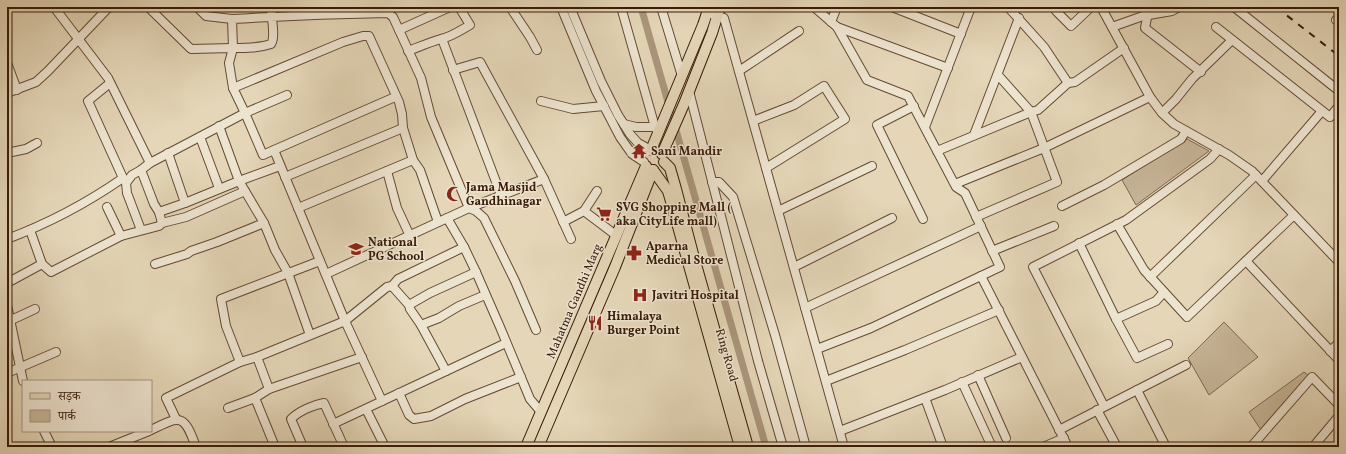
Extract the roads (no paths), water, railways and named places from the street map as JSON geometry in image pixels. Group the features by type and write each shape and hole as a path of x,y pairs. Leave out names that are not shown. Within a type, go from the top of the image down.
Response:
{"main road":[{"path":"538,447 614,266 648,166 645,155 651,150 657,130 664,120 682,76 713,11"},
{"path":"648,166 660,168 671,132 679,117 712,33 713,11"},
{"path":"651,150 655,150 670,168 748,447"},
{"name":"Mahatma Gandhi Marg","path":"526,447 648,166"},
{"name":"Ring Road","path":"648,166 668,192 740,447"}],"street":[{"path":"54,7 110,83 150,163"},
{"path":"7,93 36,82 110,7"},
{"path":"148,7 191,49 253,48 271,44 273,37 271,7"},
{"path":"197,7 206,16 232,19 388,12 393,17 421,78 431,117 469,208 476,211 484,218 515,281 536,330"},
{"path":"399,30 450,7"},
{"path":"408,51 442,39 470,25 459,7"},
{"path":"510,7 530,36 537,50"},
{"path":"561,7 596,91 620,137 632,154 648,166"},
{"path":"570,7 601,81 618,115 630,134 638,143 651,150"},
{"path":"621,7 657,130 624,124"},
{"path":"661,7 682,76"},
{"path":"814,7 834,24 867,80 908,96 955,184 965,193 1000,267 871,328 817,349"},
{"path":"834,24 837,7"},
{"path":"892,7 908,10 961,34"},
{"path":"925,127 971,7"},
{"path":"1008,7 1044,47 1068,83"},
{"path":"1056,11 1071,26 1091,7"},
{"path":"1101,7 1150,97 1162,113 1174,124 1234,158 1259,178 1339,262"},
{"path":"1112,27 1148,11 1172,12 1179,7"},
{"path":"1234,7 1339,91"},
{"path":"713,11 724,18 844,447"},
{"path":"1148,11 1146,28 1201,72"},
{"path":"974,136 1019,18"},
{"path":"232,19 234,48 229,63 233,88 263,155 395,97"},
{"path":"834,24 948,68"},
{"path":"1216,27 1330,117 1339,106"},
{"path":"739,71 799,31"},
{"path":"233,88 343,42 363,36 369,36 398,102 402,114 403,128 413,160 420,170 438,222"},
{"path":"442,39 502,196"},
{"path":"1162,113 1176,99 1192,79 1201,72 1232,40"},
{"path":"937,151 1038,110 1068,83 1076,82 1124,48"},
{"path":"453,70 480,62 544,179 571,239"},
{"path":"7,63 17,90"},
{"path":"976,217 1057,182 1031,112 998,75"},
{"path":"7,239 30,230 100,194 122,178 88,101 110,83"},
{"path":"753,121 794,105 824,86 845,119 766,168"},
{"path":"689,91 756,353 783,447"},
{"path":"141,230 127,193 126,183 132,175 150,163 219,126 287,95"},
{"path":"955,184 1044,148 1150,97"},
{"path":"541,101 573,109 604,106"},
{"path":"914,106 877,125 923,219"},
{"path":"1150,277 1259,178 1322,111"},
{"path":"219,126 240,181 264,223 274,250 288,273 310,335"},
{"path":"285,177 403,128"},
{"path":"1062,206 1104,185 1181,139 1186,131"},
{"path":"200,137 219,188"},
{"path":"7,153 26,150 37,143"},
{"path":"1117,447 1101,408 1033,266 1126,220 1210,159 1219,149"},
{"path":"274,150 345,321 382,401"},
{"path":"168,153 185,203"},
{"path":"298,208 413,160"},
{"path":"160,212 219,188 280,166"},
{"path":"778,211 872,166"},
{"path":"141,170 154,204 160,212 162,223"},
{"path":"387,171 397,208 410,236"},
{"path":"326,274 469,208 544,179"},
{"path":"712,182 719,182 733,197 775,335 806,447"},
{"path":"30,230 42,264 51,272 121,236 186,217 246,191"},
{"path":"563,222 584,211 597,191"},
{"path":"107,207 121,236"},
{"path":"584,211 617,236"},
{"path":"1117,224 1144,270 1187,317 1294,215"},
{"path":"447,218 464,247 476,272 530,400 541,412"},
{"path":"794,267 892,218"},
{"path":"155,264 187,254 191,251 264,223"},
{"path":"805,308 980,226"},
{"path":"992,251 1054,226"},
{"path":"1079,243 1116,320 1137,358 1168,344"},
{"path":"176,419 166,398 240,362 257,357 345,321 387,287 392,286 398,279 464,247"},
{"path":"240,362 226,326 221,299 320,261"},
{"path":"1246,261 1339,360"},
{"path":"7,283 42,264"},
{"path":"409,306 430,292 476,272"},
{"path":"981,276 1068,447"},
{"path":"392,286 409,306 446,371"},
{"path":"1116,320 1156,301 1164,292"},
{"path":"421,325 439,318 459,306 485,295"},
{"path":"7,305 9,321 24,380"},
{"path":"9,321 35,309"},
{"path":"826,381 905,350 999,310"},
{"path":"332,424 506,343"},
{"path":"1330,351 1339,343"},
{"path":"7,373 56,352"},
{"path":"257,357 269,389"},
{"path":"228,408 255,398 269,389 362,357"},
{"path":"840,431 925,398 1022,357"},
{"path":"1059,430 1186,364"},
{"path":"978,376 1006,438"},
{"path":"399,393 409,416 414,419 431,416 465,399 521,377"},
{"path":"1251,447 1312,377 1339,405"},
{"path":"962,382 992,447"},
{"path":"1137,390 1166,447"},
{"path":"255,398 275,447"},
{"path":"925,398 943,447"},
{"path":"303,447 291,419 295,414 324,403 332,424 344,447"},
{"path":"366,409 385,447"},
{"path":"1313,447 1339,416"},
{"path":"152,429 170,420 176,419 189,428 196,447"},
{"path":"44,432 52,447"},
{"path":"109,447 145,432"},
{"path":"1043,447 1064,438"}],"waterway":[{"path":"641,7 766,447"}],"railway":[{"path":"1276,7 1339,56"}],"place":[{"name":"Sani Mandir","path":"639,151"},
{"name":"Jama Masjid Gandhinagar","path":"454,194"},
{"name":"SVG Shopping Mall ( aka CityLife mall)","path":"604,214"},
{"name":"National PG School","path":"356,249"},
{"name":"Aparna Medical Store","path":"634,253"},
{"name":"Javitri Hospital","path":"640,295"},
{"name":"Himalaya Burger Point","path":"595,323"}]}
